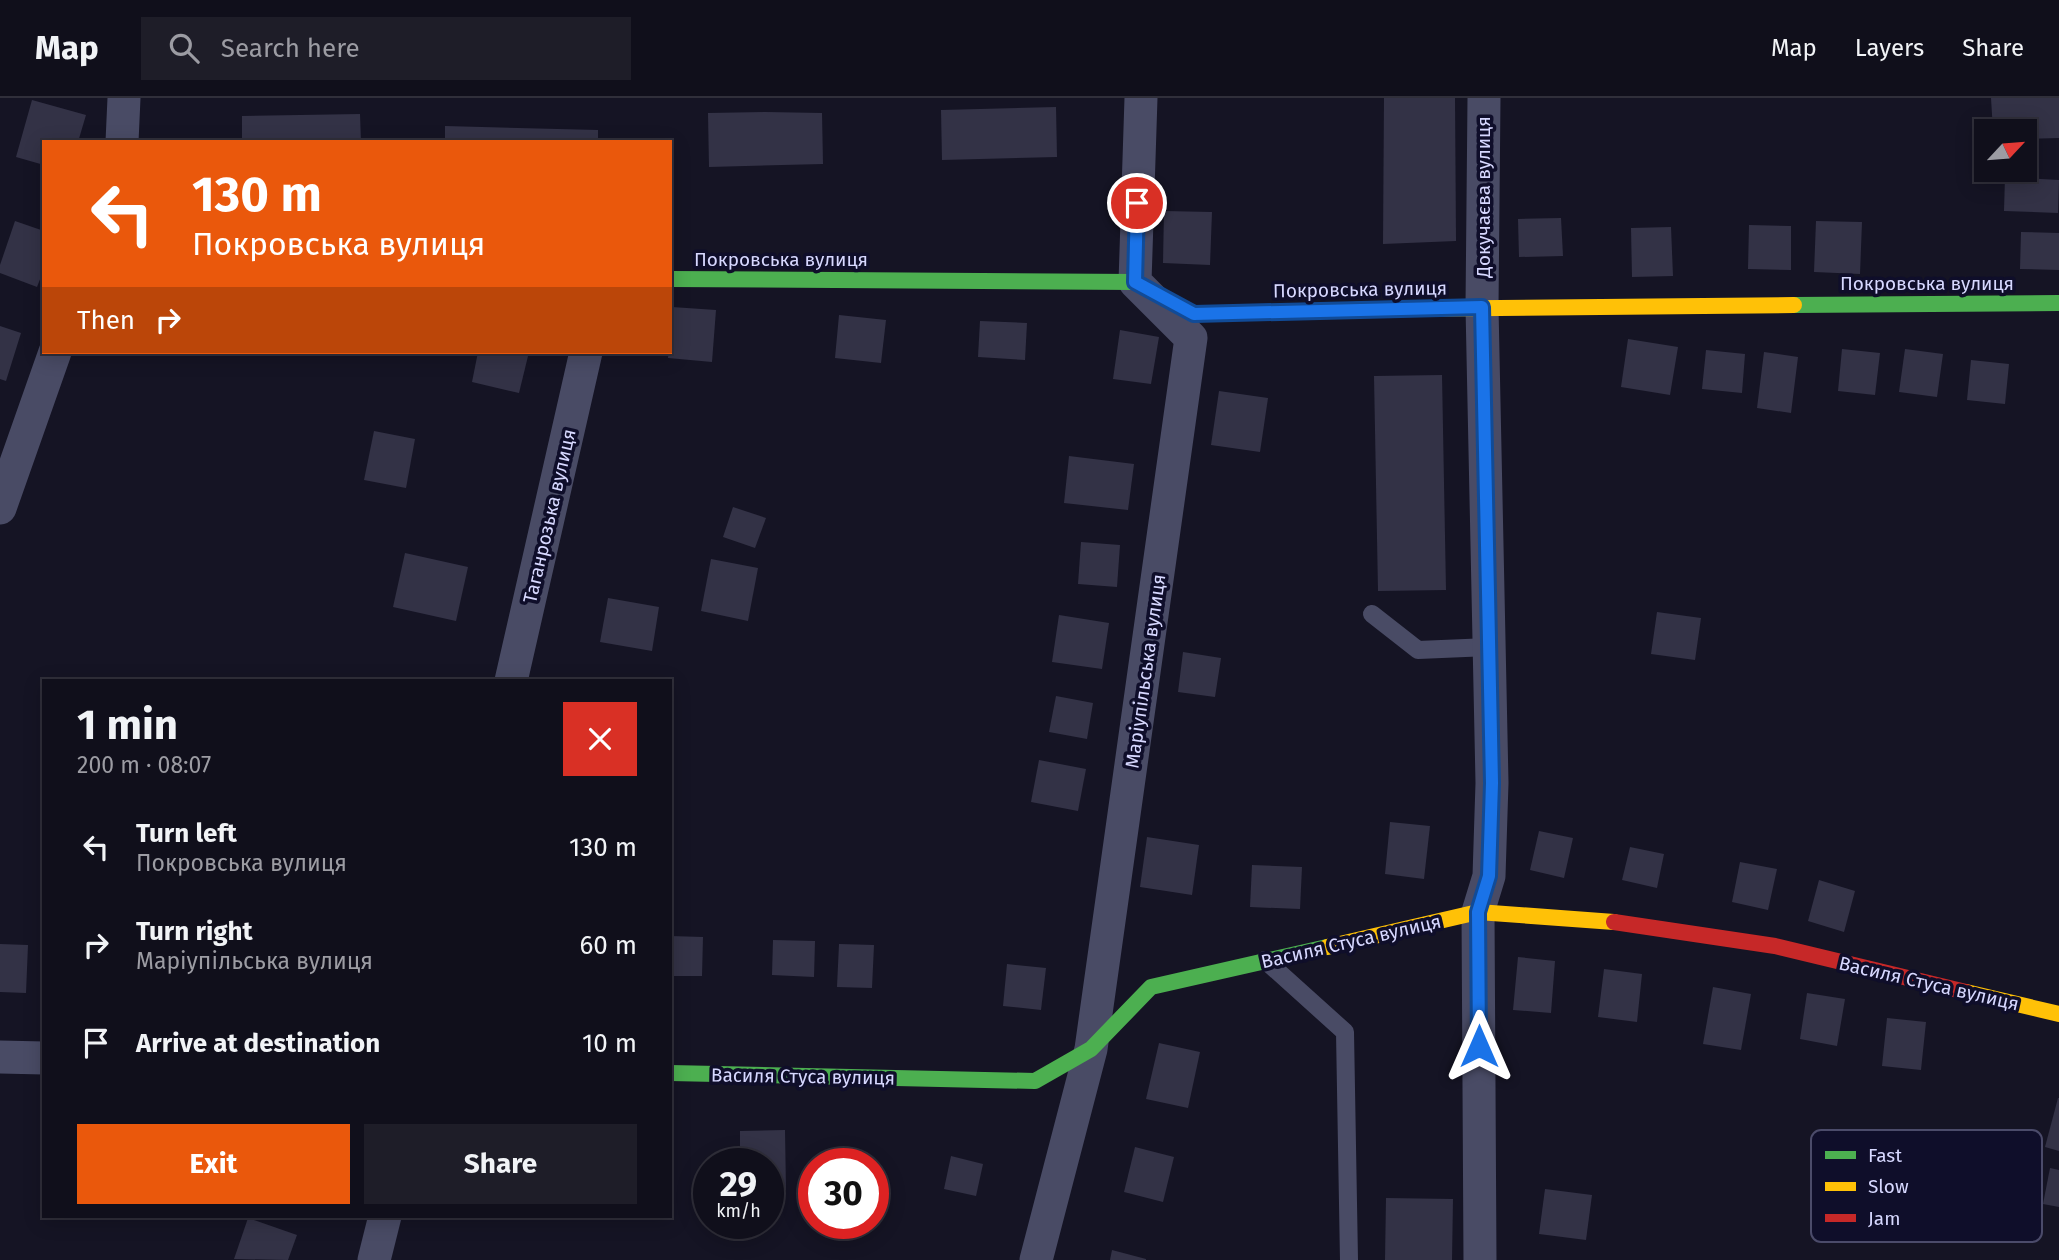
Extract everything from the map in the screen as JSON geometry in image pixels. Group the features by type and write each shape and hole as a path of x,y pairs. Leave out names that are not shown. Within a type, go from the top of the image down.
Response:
{"street":[{"path":"122,140 124,98"},
{"path":"1135,282 1141,98"},
{"name":"Докучаєва вулиця","path":"1480,1260 1478,912 1489,876 1492,783 1482,307 1484,98"},
{"name":"Покровська вулиця","path":"672,279 1135,282 1194,314 1482,307 2059,303"},
{"name":"Маріупільська вулиця","path":"1036,1260 1091,1049 1191,338 1135,282"},
{"path":"0,508 54,354"},
{"name":"Таганрозька вулиця","path":"511,679 586,354"},
{"name":"Василя Стуса вулиця","path":"672,1073 1035,1081 1091,1049 1151,987 1478,912 1615,922 1775,946 2059,1014"},
{"path":"0,1057 42,1058"},
{"path":"374,1260 384,1218"}],"lane":[{"path":"1372,614 1418,650 1489,647"},
{"path":"1265,960 1345,1032 1349,1260"}],"building":[{"path":"1384,98 1455,98 1456,241 1383,244"},
{"path":"1991,98 2059,98 2059,138 2037,139 2037,119 1992,119"},
{"path":"32,100 86,115 79,140 42,140 42,164 16,157"},
{"path":"1056,107 1057,157 942,160 941,110"},
{"path":"708,113 822,113 823,164 709,167"},
{"path":"360,114 361,140 242,140 242,116"},
{"path":"445,126 598,130 598,140 445,140"},
{"path":"2059,180 2058,213 2004,211 2005,182"},
{"path":"1164,211 1212,212 1210,265 1163,263"},
{"path":"1561,218 1563,256 1519,257 1518,219"},
{"path":"15,221 42,230 42,274 37,287 0,273 0,265"},
{"path":"1816,221 1862,222 1860,274 1814,272"},
{"path":"1749,225 1791,226 1791,270 1748,269"},
{"path":"1671,227 1673,276 1632,277 1631,228"},
{"path":"2021,232 2059,233 2059,270 2020,269"},
{"path":"672,307 716,310 712,362 668,358 668,354 672,354"},
{"path":"839,315 886,320 881,363 835,358"},
{"path":"980,321 1027,323 1025,360 978,357"},
{"path":"0,326 21,333 6,381 0,379"},
{"path":"1120,330 1159,337 1151,384 1113,379"},
{"path":"1628,339 1678,347 1670,395 1621,387"},
{"path":"1842,349 1880,353 1875,395 1838,391"},
{"path":"1905,349 1943,354 1937,397 1899,392"},
{"path":"1706,350 1745,354 1742,393 1702,389"},
{"path":"1764,352 1798,357 1791,413 1757,408"},
{"path":"478,354 529,354 519,393 472,382"},
{"path":"1971,360 2009,364 2005,404 1967,400"},
{"path":"1442,375 1446,590 1378,591 1374,376"},
{"path":"1219,391 1268,398 1260,452 1211,445"},
{"path":"374,431 415,439 406,488 364,480"},
{"path":"1069,456 1134,464 1128,510 1064,503"},
{"path":"733,507 766,518 755,548 723,537"},
{"path":"1081,542 1120,545 1117,587 1078,584"},
{"path":"405,553 468,567 456,621 393,607"},
{"path":"711,559 758,568 748,621 701,611"},
{"path":"608,598 659,607 652,651 600,642"},
{"path":"1657,612 1701,618 1695,660 1651,654"},
{"path":"1059,615 1109,623 1102,669 1052,662"},
{"path":"1183,652 1221,658 1215,697 1178,692"},
{"path":"1056,696 1093,703 1087,739 1049,732"},
{"path":"1039,760 1086,769 1078,811 1031,802"},
{"path":"1390,822 1430,826 1424,879 1385,874"},
{"path":"1539,831 1573,838 1564,878 1530,870"},
{"path":"1147,837 1199,845 1192,895 1140,887"},
{"path":"1630,847 1664,854 1657,888 1622,880"},
{"path":"1740,862 1777,869 1768,910 1732,902"},
{"path":"1252,865 1302,867 1300,909 1250,907"},
{"path":"1819,880 1855,891 1844,932 1808,921"},
{"path":"672,936 703,937 702,976 672,976"},
{"path":"773,940 815,941 814,977 772,975"},
{"path":"0,944 28,945 26,993 0,992"},
{"path":"839,944 874,945 872,988 837,987"},
{"path":"1518,957 1555,961 1551,1013 1513,1010"},
{"path":"1007,964 1046,968 1041,1010 1003,1006"},
{"path":"1604,969 1642,974 1637,1022 1598,1017"},
{"path":"1713,987 1751,994 1741,1050 1703,1044"},
{"path":"1807,993 1845,999 1837,1046 1800,1039"},
{"path":"1887,1018 1926,1022 1921,1070 1882,1066"},
{"path":"1159,1043 1200,1052 1188,1108 1146,1099"},
{"path":"2059,1098 2059,1151 2045,1147"},
{"path":"785,1130 786,1190 784,1148 740,1148 740,1131"},
{"path":"1135,1147 1174,1157 1163,1202 1124,1192"},
{"path":"951,1156 983,1164 976,1196 944,1189"},
{"path":"2050,1168 2059,1170 2059,1207 2043,1204"},
{"path":"1545,1189 1592,1195 1586,1240 1539,1234"},
{"path":"1386,1198 1453,1199 1452,1260 1385,1260"},
{"path":"248,1218 297,1235 288,1260 234,1259"},
{"path":"1112,1250 1146,1259 1146,1260 1110,1260"}],"traffic: fast":[{"path":"672,279 1135,282 1194,314 1393,309"},
{"path":"1794,305 2059,303"},
{"path":"672,1073 1035,1081 1091,1049 1151,987 1327,947"}],"traffic: slow":[{"path":"1393,309 1794,305"},
{"path":"1327,947 1478,912 1614,922"},
{"path":"1966,992 2059,1014"}],"traffic: jam":[{"path":"1614,922 1775,946 1966,992"}],"route":[{"path":"1137,203 1135,282 1194,314 1482,307 1492,783 1489,876 1478,912 1479,1046"}]}
